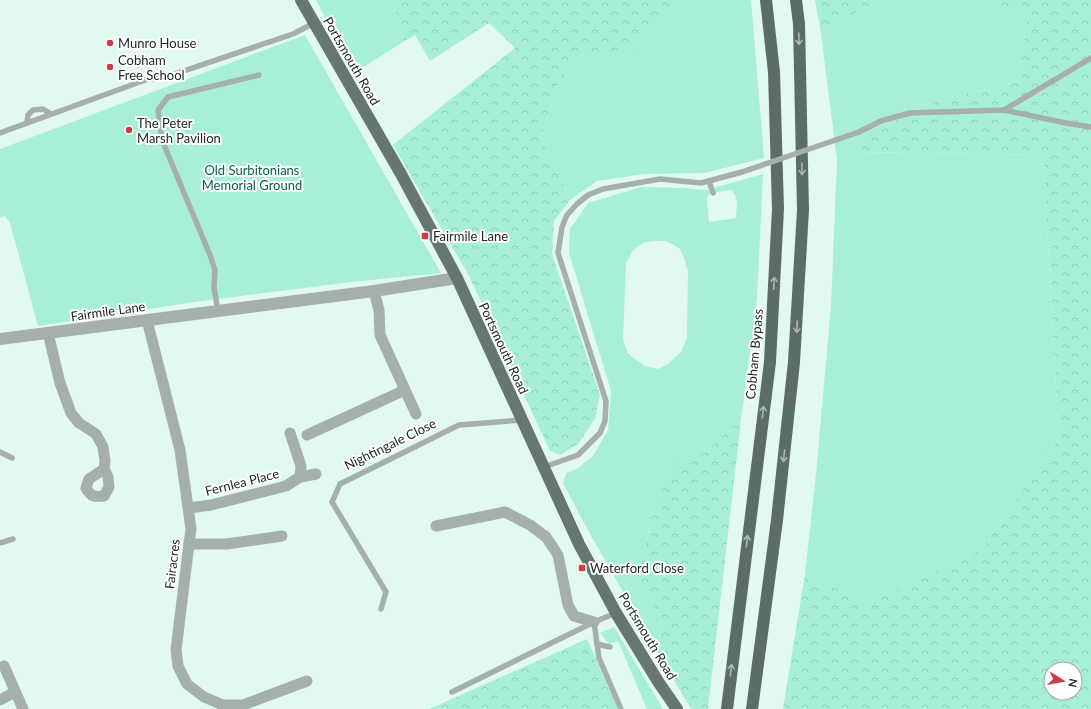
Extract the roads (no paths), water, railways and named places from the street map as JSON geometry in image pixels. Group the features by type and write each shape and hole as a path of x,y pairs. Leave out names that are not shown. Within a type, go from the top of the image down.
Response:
{"highway":[{"name":"Cobham Bypass","path":"727,709 770,362 778,209 774,72 766,0"},
{"path":"752,709 777,520 794,370 804,210 799,24 796,0"}],"main road":[{"name":"Portsmouth Road","path":"301,0 457,278 578,544 616,613 659,683 677,709"}],"street":[{"name":"Fairmile Lane","path":"0,339 374,291 457,278"},
{"name":"Nightingale Close","path":"374,291 379,310 380,335 416,414"},
{"name":"Fairacres","path":"147,320 180,450 192,529 176,650 178,666 187,684 204,697 223,705 243,705 307,680"},
{"path":"48,334 60,383 71,413 79,423 96,434 103,447 106,462 104,469"},
{"path":"306,435 405,390"},
{"path":"290,433 301,466 300,477"},
{"name":"Fernlea Place","path":"189,508 211,505 286,486 300,477 316,474"},
{"path":"436,526 505,512 530,525 546,537 558,555 568,605 574,616 594,622"},
{"path":"189,544 227,544 282,536"},
{"path":"4,666 23,709"},
{"path":"0,700 15,692"}],"lane":[{"path":"0,133 148,79 163,78 294,34 314,23"},
{"path":"1004,110 1091,58"},
{"path":"218,311 214,288 214,270 210,255 162,140 158,110 168,96 259,75"},
{"path":"27,123 28,115 33,110 43,109 51,114"},
{"path":"544,468 578,455 600,433 605,421 606,401 558,253 562,227 567,215 588,195 603,189 660,179 701,183 709,181 742,172 859,132 881,120 910,113 1004,110 1091,127"},
{"path":"709,181 713,192"},
{"name":"Nightingale Close","path":"381,609 386,592 332,502 340,484 459,425 522,420"},
{"path":"0,452 12,458"},
{"path":"0,543 13,539"},
{"path":"452,692 594,622 616,613"},
{"path":"594,622 599,658 621,709"},
{"path":"597,644 610,647"}],"place":[{"name":"Munro House","path":"110,43"},
{"name":"Cobham Free School","path":"110,67"},
{"name":"The Peter Marsh Pavilion","path":"129,130"},
{"name":"Fairmile Lane","path":"425,236"},
{"name":"Waterford Close","path":"582,568"}],"park label":[{"name":"Old Surbitonians Memorial Ground","path":"252,178"}]}
